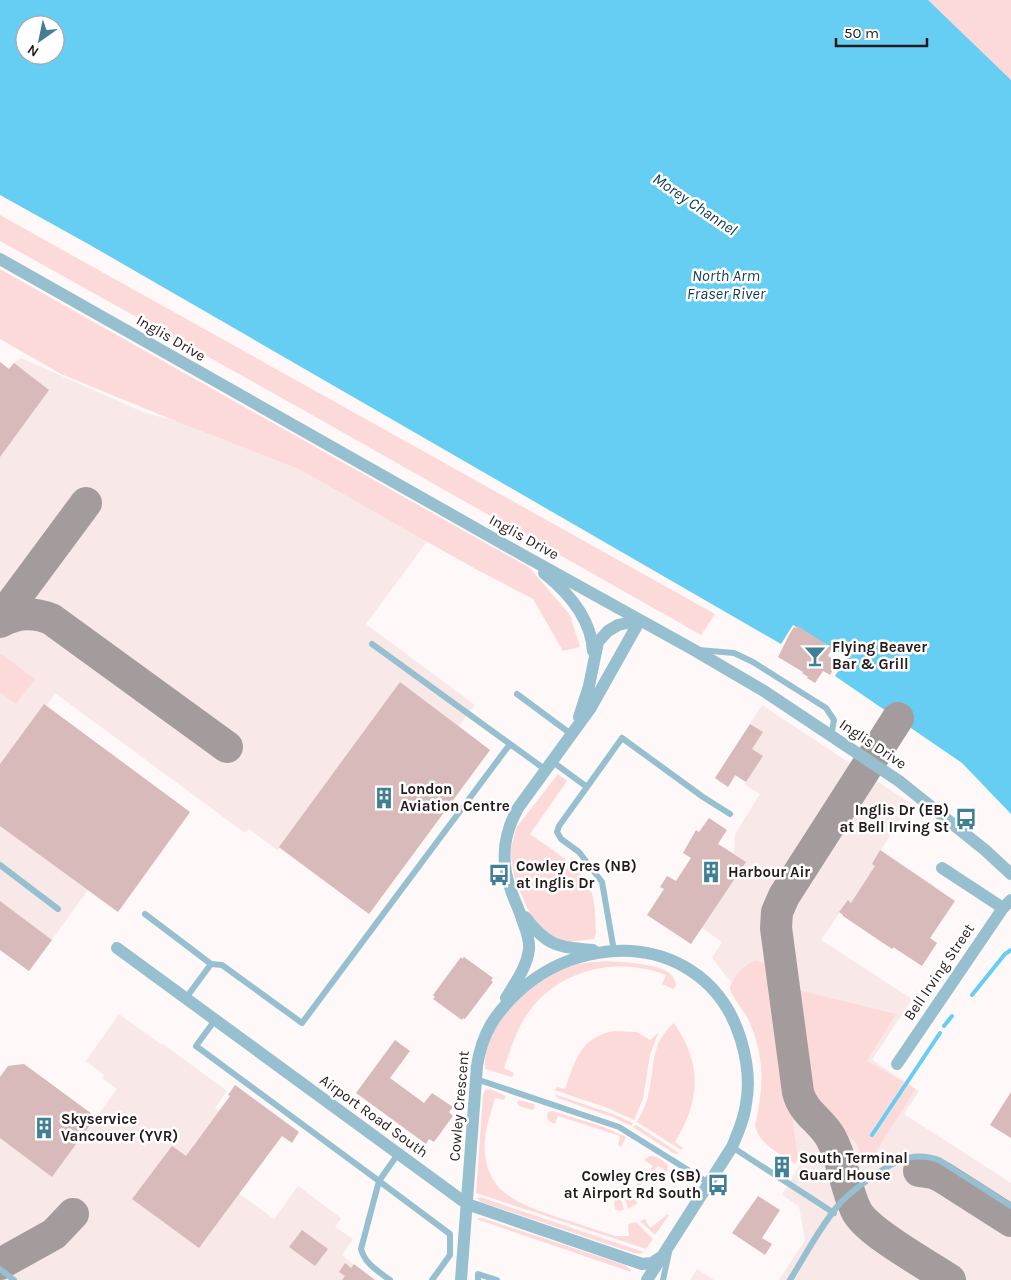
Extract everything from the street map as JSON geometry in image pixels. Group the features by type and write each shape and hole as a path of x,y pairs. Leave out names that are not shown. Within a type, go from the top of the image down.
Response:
{"street":[{"name":"Inglis Drive","path":"0,259 764,691 899,781 985,850 1011,874"},
{"path":"521,554 552,580 579,610 586,621 592,639 593,660"},
{"path":"573,732 589,686 598,642 608,631 618,625 640,620"},
{"path":"493,1019 520,975 528,956 529,938 520,909 507,879 505,867 505,844 511,821 518,808 590,709 640,620"},
{"path":"942,868 1007,904"},
{"name":"Bell Irving Street","path":"897,1064 1007,904"},
{"path":"520,909 537,932 551,943 571,948 610,951"},
{"name":"Airport Road South","path":"117,948 467,1204 642,1264 656,1261 664,1253"},
{"name":"Cowley Crescent","path":"461,1280 476,1078 482,1042 493,1019 528,982 572,959 610,951 643,953 671,960 703,979 714,988 724,1001 739,1032 744,1050 747,1077 748,1091 744,1115 732,1147 646,1280"}],"lane":[{"path":"372,644 510,744 587,787"},
{"path":"694,650 734,652 753,662 826,708 834,720 832,736"},
{"path":"517,694 573,732"},
{"path":"610,951 602,882 579,852 561,839 557,832 559,826 622,738 703,797 730,814"},
{"path":"145,914 211,964 222,966 302,1024 510,744"},
{"path":"0,865 58,909"},
{"path":"186,998 211,964"},
{"path":"215,1020 196,1046 450,1234 450,1255 432,1280"},
{"path":"476,1078 619,1126 709,1183"},
{"path":"732,1147 834,1212"},
{"path":"390,1280 368,1264 361,1248 379,1180 398,1154"},
{"path":"790,1280 834,1212 848,1196 898,1160 913,1156 926,1156 938,1160 1011,1206"},
{"name":"Cowley Crescent","path":"663,1280 673,1238"},
{"path":"0,1269 14,1280"},
{"path":"478,1280 478,1274 497,1280"}],"shaded area":[{"path":"821,0 1011,0 1011,138"},
{"path":"0,215 715,614 701,635 0,241"},
{"path":"0,269 530,568 570,615 580,647 563,651 533,599 470,566 299,469 61,374 0,339"},
{"path":"21,358 143,412 240,439 291,459 428,540 366,624 475,705 459,726 490,750 369,914 279,848 277,850 249,829 245,833 55,693 46,706 190,813 118,912 88,890 29,971 0,950 0,362 9,369"},
{"path":"1,654 35,679 16,704 0,692"},
{"path":"762,705 910,803 881,850 934,886 893,949 843,916 840,912 821,940 912,999 872,1060 919,1091 904,1114 1011,1183 1011,1280 779,1280 805,1240 799,1206 782,1195 802,1161 763,1134 764,1061 742,1000 731,982 712,958 722,942 702,928 706,837 734,853 735,834 760,794 745,785 746,782 736,776 728,787 715,778"},
{"path":"558,774 567,781 530,834 565,859 580,873 586,882 593,896 595,906 596,933 594,939 569,942 555,939 533,921 515,880 510,853 516,828"},
{"path":"608,961 637,963 659,968 668,972 674,978 676,986 673,989 662,984 666,975 646,969 627,967 607,967 587,971 569,978 537,1002 524,1019 515,1037 504,1068 514,1073 512,1077 485,1069 486,1053 491,1037 500,1021 525,994 540,982 569,967 583,963"},
{"path":"757,961 766,964 772,973 798,1159 795,1164 765,1143 760,1138 755,1125 761,1085 758,1046 748,1019 730,989 733,980 740,971 748,964"},
{"path":"793,989 896,1014 867,1061 916,1089 870,1161 862,1156 856,1143 843,1130 804,1098"},
{"path":"119,1014 227,1091 215,1108 219,1111 193,1146 202,1166 274,1219 298,1186 341,1218 335,1227 353,1239 342,1255 374,1280 0,1280 0,1077 8,1066 24,1064 96,1117 117,1089 102,1078 104,1075 86,1061"},
{"path":"674,1023 690,1054 694,1068 695,1083 689,1112 675,1142 683,1148 681,1150 637,1122 647,1099 654,1057 660,1039"},
{"path":"614,1031 637,1032 650,1040 658,1033 650,1055 643,1099 634,1120 605,1107 554,1090 557,1087 565,1089 576,1060 586,1045 603,1034"},
{"path":"490,1089 506,1096 504,1100 495,1098 485,1139 485,1154 488,1168 493,1180 501,1189 510,1197 532,1208 615,1236 629,1236 628,1224 636,1222 653,1239 646,1249 476,1193 483,1095 485,1090"},
{"path":"554,1094 613,1114 633,1123 631,1126 612,1117 558,1098"},
{"path":"519,1100 534,1104 535,1108 532,1110 519,1106 517,1103"},
{"path":"552,1111 604,1127 626,1137 621,1147 618,1145 620,1136 558,1116 555,1124 547,1118 548,1112"},
{"path":"636,1125 679,1153 675,1154 633,1127"},
{"path":"649,1156 657,1157 668,1165 667,1172 658,1166 631,1196 638,1203 628,1209 621,1186 624,1184 631,1191 653,1166 644,1160"},
{"path":"618,1187 624,1210 618,1211 615,1209 613,1189"},
{"path":"476,1198 483,1198 644,1252 640,1254 634,1253 481,1202"},
{"path":"668,1214 655,1235 640,1221 645,1219 650,1228"},
{"path":"477,1218 482,1218 625,1265 631,1272 479,1220"},
{"path":"697,1269 714,1280 690,1280"}],"water":[{"name":"North Arm Fraser River","path":"0,0 928,0 1011,80 1011,814 962,763 835,676 847,657 793,625 781,644 90,245 0,195"}],"building":[{"path":"0,362 9,369 14,363 49,390 0,457"},
{"path":"798,626 832,648 828,656 838,662 830,675 823,671 815,683 807,678 803,672 778,657 794,627"},
{"name":"London Aviation Centre","path":"400,682 490,750 369,914 279,847"},
{"path":"44,704 190,812 118,912 0,826 0,764"},
{"path":"750,724 763,732 752,749 763,756 746,782 735,775 728,787 715,778"},
{"name":"Harbour Air","path":"709,818 727,830 718,844 746,862 691,944 647,915 664,889 660,887 667,876 676,881 691,858 683,853 696,830 699,832"},
{"path":"880,850 955,901 930,938 937,943 922,966 893,947 892,949 839,912 848,900 851,903 875,866 872,864"},
{"path":"0,901 52,940 29,971 0,950"},
{"path":"461,957 462,959 464,957 493,978 491,980 493,982 465,1019 463,1018 462,1020 433,999 435,997 433,995"},
{"path":"395,1040 410,1051 390,1078 424,1103 432,1093 453,1107 449,1112 453,1116 434,1142 429,1139 426,1144 356,1093"},
{"name":"Skyservice Vancouver (YVR)","path":"24,1064 96,1117 52,1177 0,1138 0,1077 8,1066"},
{"path":"235,1085 299,1132 292,1143 282,1136 199,1248 132,1199 172,1146 186,1156 230,1096 228,1095"},
{"path":"1011,1092 1011,1138 990,1125"},
{"path":"758,1196 780,1210 762,1238 772,1244 765,1255 732,1233"},
{"path":"302,1230 328,1249 315,1266 289,1247"},
{"path":"345,1263 351,1268 354,1264 375,1280 342,1280 345,1276 339,1272"}],"waterway":[{"path":"972,995 1005,954 1011,950"},
{"path":"944,1026 952,1016"},
{"path":"872,1135 940,1033"}],"taxiway":[{"path":"0,619 86,503"},
{"path":"0,622 25,614 51,619 227,747"},
{"path":"898,718 784,896 777,912 776,928 800,1099 831,1138 852,1201 862,1219 898,1248 950,1280"},
{"path":"919,1171 933,1173 942,1177 1011,1221"},
{"path":"0,1264 54,1234 73,1214"}],"place":[{"name":"Flying Beaver Bar & Grill","path":"815,656"},
{"name":"London Aviation Centre","path":"384,798"},
{"name":"Inglis Dr (EB) at Bell Irving St","path":"966,819"},
{"name":"Harbour Air","path":"711,872"},
{"name":"Cowley Cres (NB) at Inglis Dr","path":"499,875"},
{"name":"Skyservice Vancouver (YVR)","path":"44,1128"},
{"name":"South Terminal Guard House","path":"782,1167"},
{"name":"Cowley Cres (SB) at Airport Rd South","path":"718,1185"}],"water label":[{"name":"Morey Channel","path":"695,204"}]}
